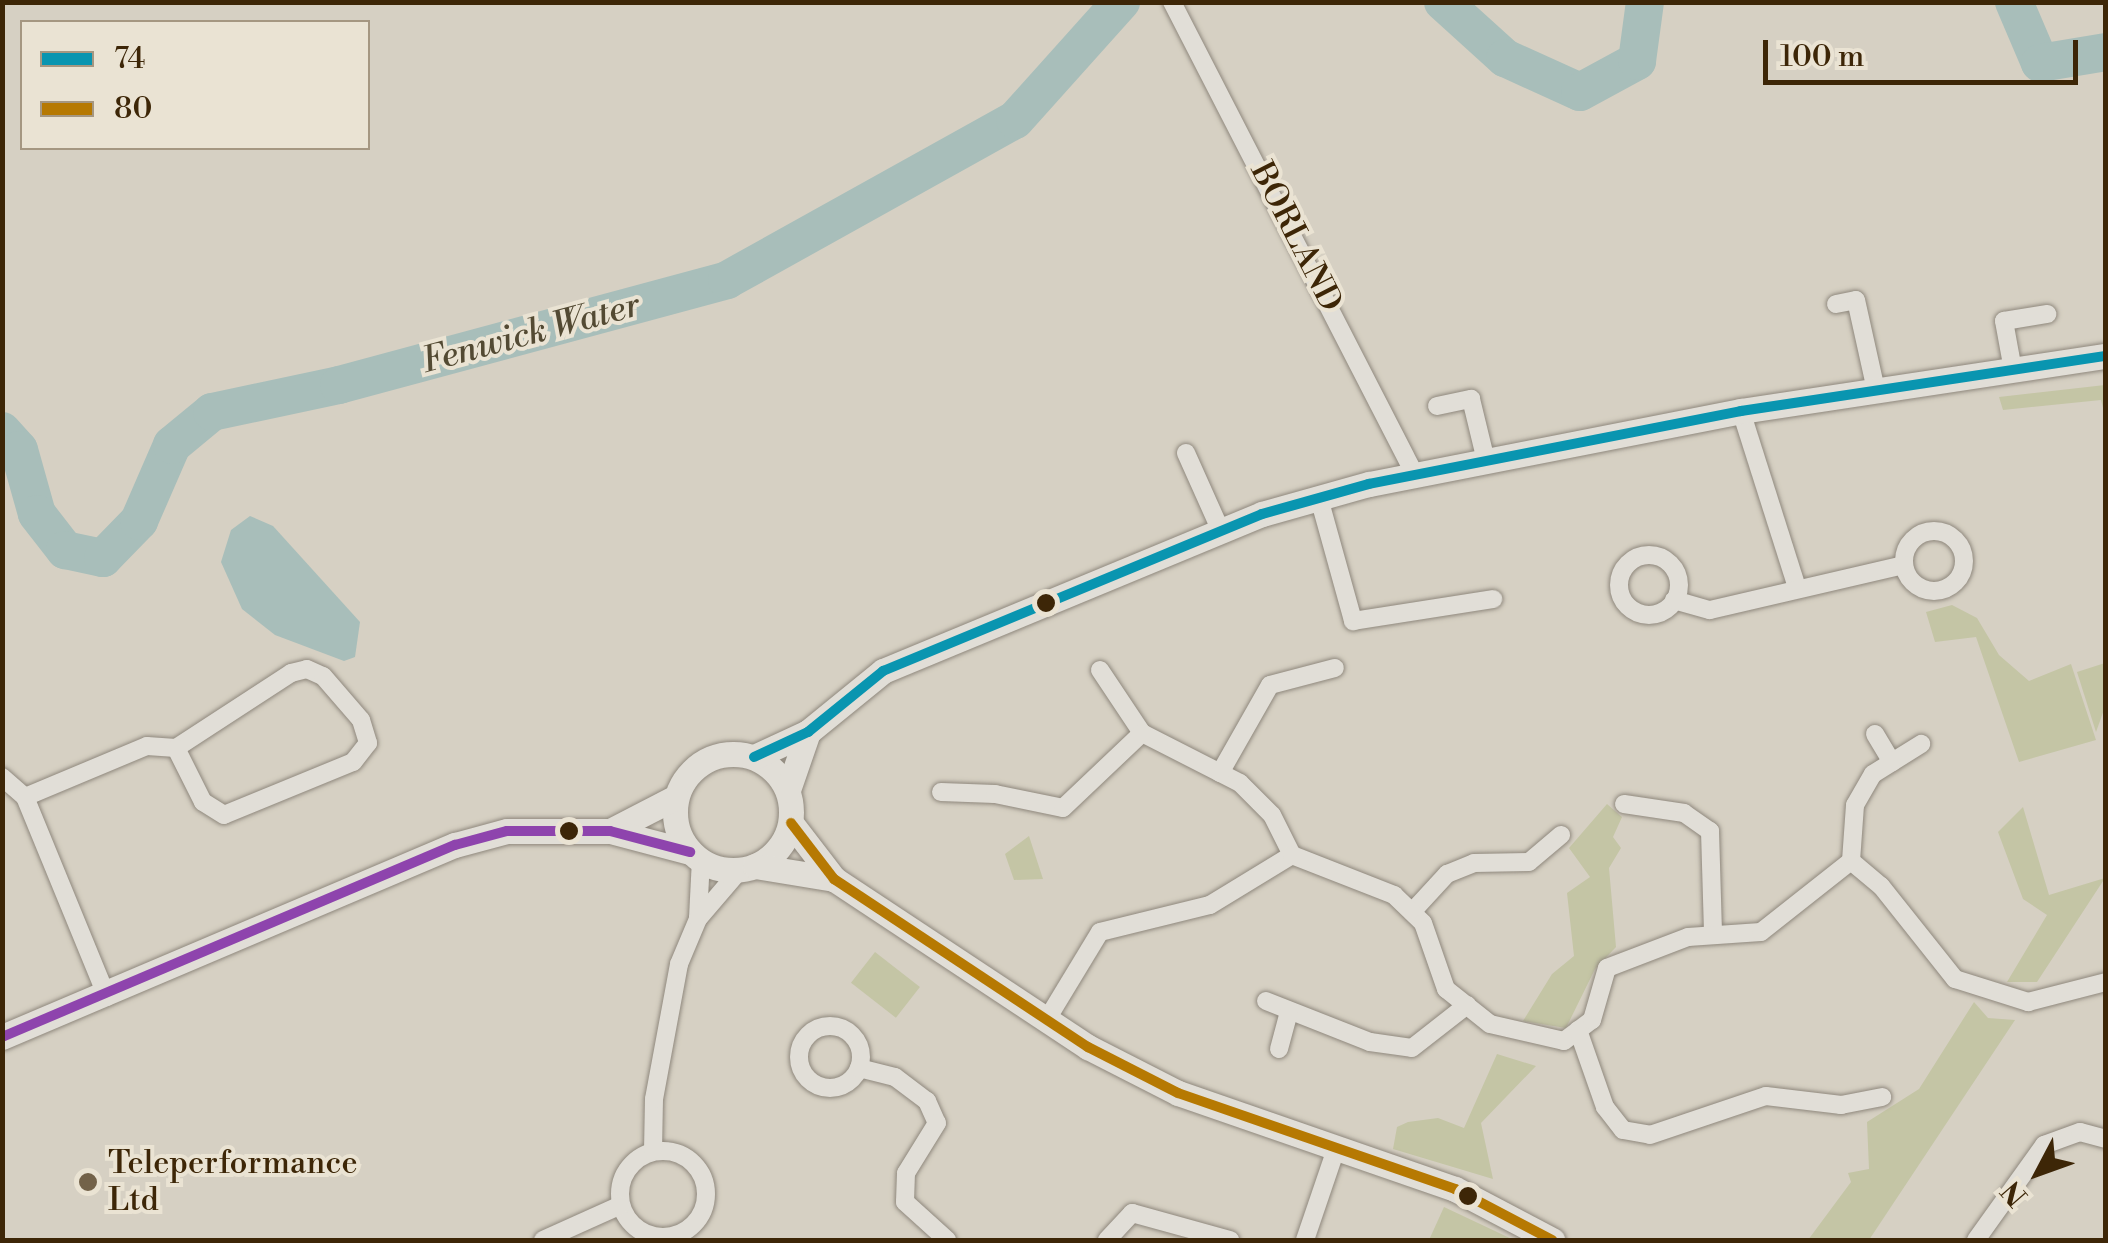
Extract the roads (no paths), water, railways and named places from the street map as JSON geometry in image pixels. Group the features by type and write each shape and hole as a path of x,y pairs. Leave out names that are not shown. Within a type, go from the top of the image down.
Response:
{"main road":[{"path":"696,856 674,816 676,797 689,774 707,759 754,756 808,732 883,670 1220,529 1318,498 1415,475 1741,411 2106,356"},
{"path":"808,732 788,790 791,823 834,880 1046,1021 1178,1093 1455,1190 1552,1240"},
{"path":"754,756 788,790"},
{"path":"610,831 676,797"},
{"path":"747,868 774,854 791,823"},
{"path":"2,1037 108,996 455,845 507,831 610,831 747,868 834,880"}],"street":[{"name":"BORLAND","path":"1172,2 1415,475"},
{"path":"1836,304 1856,300 1876,390"},
{"path":"2013,370 2004,321 2047,314"},
{"path":"1437,406 1471,399 1486,461"},
{"path":"1741,411 1797,588"},
{"path":"1186,453 1220,529"},
{"path":"1318,498 1353,621 1493,599"},
{"path":"1674,600 1710,610 1904,565"},
{"path":"1220,773 1270,685 1335,668"},
{"path":"25,798 147,746 176,748 292,673 307,669 323,676 361,720 368,743 353,762 224,815 203,802 176,748"},
{"path":"1100,670 1142,733 1220,773 1272,816 1292,855 1394,895 1423,922 1446,989 1490,1024 1564,1041 1592,1020 1607,968 1645,948 1713,935 1760,932 1851,860 1854,806 1873,774 1922,744"},
{"path":"941,792 996,794 1063,808 1142,733"},
{"path":"1875,734 1892,762"},
{"path":"2,777 25,798 108,996"},
{"path":"1624,804 1684,813 1710,830 1713,935"},
{"path":"1412,912 1447,874 1474,864 1529,862 1561,835"},
{"path":"1046,1021 1100,932 1210,905 1292,855"},
{"path":"653,1151 688,1158 706,1184 700,1217 686,1237 638,1230 621,1206 623,1176 653,1151 654,1099 675,984 698,919 696,856"},
{"path":"1851,860 1882,886 1955,979 2028,1002 2106,982"},
{"path":"698,919 747,868"},
{"path":"1266,1001 1370,1042 1412,1048 1467,1005"},
{"path":"1279,1048 1288,1011"},
{"path":"1578,1030 1605,1107 1623,1130 1650,1136 1766,1096 1841,1105 1882,1097"},
{"path":"859,1068 895,1077 927,1100 937,1124 906,1173 905,1202 947,1240"},
{"path":"1976,1240 2044,1145 2080,1132 2106,1140"},
{"path":"1305,1240 1336,1149"},
{"path":"543,1240 621,1206"},
{"path":"1107,1240 1132,1214 1230,1240"}],"water":[{"path":"250,516 273,526 360,622 355,657 344,661 275,635 242,609 221,562 231,530"}],"waterway":[{"name":"Fenwick Water","path":"2,431 19,450 37,514 65,550 103,558 139,521 172,445 212,412 339,385 727,280 1015,120 1121,2"},
{"name":"Fenwick Water","path":"1443,2 1505,58 1580,92 1637,61 1645,2"},
{"name":"Fenwick Water","path":"2014,2 2040,63 2106,52"}],"place":[{"name":"Teleperformance Ltd","path":"88,1182"}]}
